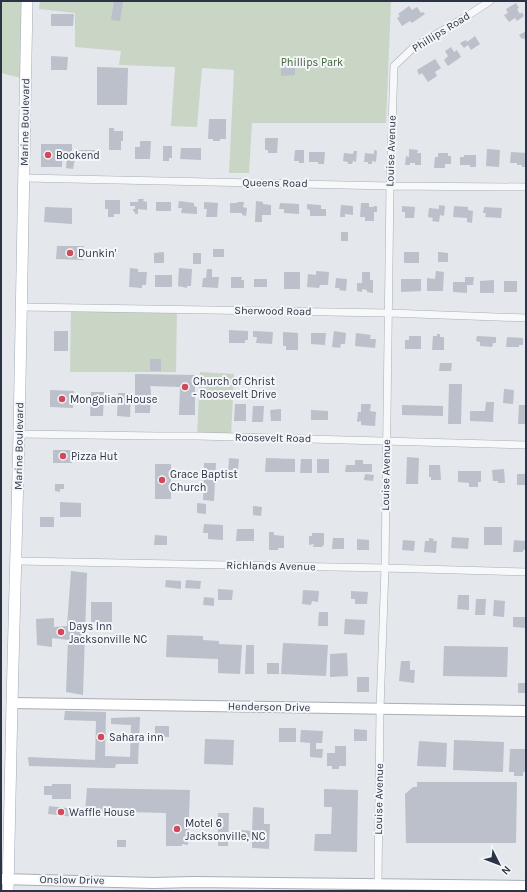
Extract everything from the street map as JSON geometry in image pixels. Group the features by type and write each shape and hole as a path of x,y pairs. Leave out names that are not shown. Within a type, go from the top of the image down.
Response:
{"main road":[{"name":"Marine Boulevard","path":"8,891 5,879 16,561 26,1"},
{"name":"Henderson Drive","path":"12,703 526,711"},
{"name":"Onslow Drive","path":"5,879 526,886"}],"street":[{"name":"Phillips Road","path":"394,66 414,47 490,1"},
{"name":"Louise Avenue","path":"378,884 380,709 385,568 390,186 394,66"},
{"name":"Queens Road","path":"24,178 390,186 526,187"},
{"name":"Sherwood Road","path":"21,307 526,318"},
{"name":"Roosevelt Road","path":"19,434 197,436 526,445"},
{"name":"Richlands Avenue","path":"16,561 526,572"}],"green space":[{"path":"1,1 27,1 25,79 1,73"},
{"name":"Phillips Park","path":"40,1 391,1 386,123 252,123 249,173 229,173 234,70 202,68 197,127 171,126 175,67 119,65 121,51 75,47 75,13 39,9"},
{"path":"71,308 177,309 176,372 70,372"},
{"path":"200,372 234,374 231,437 197,436"}],"building":[{"path":"114,1 123,2 120,21 111,20"},
{"path":"516,3 520,14 522,12 524,16 517,21 515,18 509,22 504,15 508,13 506,9"},
{"path":"409,6 412,10 417,7 421,13 423,12 425,14 412,23 410,21 402,26 397,18 400,16 398,14"},
{"path":"51,14 74,14 73,26 51,26"},
{"path":"526,31 526,42 524,38 522,39 519,35"},
{"path":"475,36 480,44 471,50 468,45 464,48 460,43 466,40 467,42"},
{"path":"451,47 454,52 457,50 461,57 448,66 444,60 448,56 445,51"},
{"path":"51,56 68,57 67,70 51,70"},
{"path":"435,59 441,68 435,72 437,76 428,82 422,73 419,75 417,70"},
{"path":"97,67 128,68 127,105 97,105"},
{"path":"295,67 295,75 281,76 281,68"},
{"path":"209,119 226,119 226,139 213,141 213,139 208,139"},
{"path":"109,128 114,128 114,131 123,131 121,150 109,150"},
{"path":"265,138 278,138 277,153 268,153 268,150 265,150"},
{"path":"140,141 151,141 150,159 135,159 135,147 140,147"},
{"path":"41,144 72,144 72,157 62,157 62,167 41,167"},
{"path":"163,146 172,146 172,158 169,158 169,161 163,161"},
{"path":"181,148 201,148 201,160 180,159"},
{"path":"409,149 418,150 417,153 421,153 421,165 410,163 410,165 405,165 406,156 409,157"},
{"path":"487,149 500,150 499,167 486,166"},
{"path":"77,150 95,150 95,160 77,159"},
{"path":"295,150 304,150 304,163 294,161"},
{"path":"374,150 377,151 376,162 372,161 372,164 368,164 368,162 364,162 365,153 374,154"},
{"path":"354,151 357,151 356,162 353,161 352,164 348,164 348,162 343,161 344,153 353,154"},
{"path":"309,152 325,152 324,164 309,162"},
{"path":"511,152 526,153 526,167 517,165 517,163 510,163"},
{"path":"438,153 448,153 448,156 451,156 451,164 445,164 445,168 434,168 435,157 438,157"},
{"path":"464,155 476,155 476,167 470,167 470,165 460,165 460,157 464,157"},
{"path":"67,157 75,158 73,169 66,168"},
{"path":"138,199 144,199 143,201 147,202 147,210 138,209 138,214 135,214 133,209 135,209 135,206 130,206 130,202 138,202"},
{"path":"105,200 120,200 120,214 114,214 114,217 108,217 108,209 105,209"},
{"path":"179,201 194,203 194,206 197,207 197,214 181,213 182,208 178,208"},
{"path":"256,201 271,205 271,215 262,215 262,222 255,222"},
{"path":"156,202 171,202 171,211 156,211"},
{"path":"204,202 218,203 217,217 206,217 207,209 204,209"},
{"path":"244,202 243,207 247,208 246,216 242,215 242,213 230,213 230,203"},
{"path":"280,203 299,204 299,214 284,213 284,209 279,209"},
{"path":"361,203 369,203 369,207 377,206 377,212 374,212 374,221 365,221 365,217 360,217"},
{"path":"307,204 321,205 321,209 326,209 326,216 310,216 310,210 307,209"},
{"path":"341,205 353,206 353,215 345,214 345,217 340,217"},
{"path":"439,205 445,206 444,216 440,215 439,222 432,221 433,218 428,217 429,208 439,209"},
{"path":"402,206 415,207 414,218 405,218 405,212 402,212"},
{"path":"454,206 468,207 468,210 473,211 472,223 467,222 467,218 453,217"},
{"path":"45,207 72,208 72,224 44,222"},
{"path":"484,207 502,208 501,218 485,217 486,213 483,213"},
{"path":"341,232 348,232 348,241 341,241"},
{"name":"Dunkin'","path":"57,246 84,246 83,260 56,259"},
{"path":"213,249 224,249 224,257 213,257"},
{"path":"164,252 164,263 154,263 154,253"},
{"path":"404,252 419,252 419,263 404,263"},
{"path":"438,252 448,253 448,262 438,262"},
{"path":"193,253 201,253 201,264 193,264"},
{"path":"130,268 138,269 138,272 147,272 146,285 142,285 142,288 129,287"},
{"path":"179,268 192,269 191,286 187,286 187,288 178,286"},
{"path":"207,269 212,269 212,277 219,277 218,288 202,287 203,278 206,278"},
{"path":"316,271 329,272 328,285 320,285 319,288 307,287 308,274 316,275"},
{"path":"436,271 444,272 443,291 427,291 427,278 435,279"},
{"path":"284,272 300,272 300,289 284,289"},
{"path":"362,272 370,272 370,280 373,280 373,293 362,289 362,292 357,291 357,283 362,283"},
{"path":"155,275 172,275 172,287 155,287"},
{"path":"231,277 242,277 241,280 244,280 244,288 231,288"},
{"path":"465,277 474,277 473,285 467,285 467,293 453,292 453,282 465,282"},
{"path":"336,278 347,279 346,291 339,290 340,288 335,288"},
{"path":"254,279 267,279 267,287 254,287"},
{"path":"401,279 421,279 421,291 401,292"},
{"path":"494,280 494,293 480,293 480,281"},
{"path":"504,281 517,281 517,292 504,292"},
{"path":"229,330 248,331 248,340 245,340 245,343 229,343"},
{"path":"54,331 68,331 68,351 54,351"},
{"path":"253,331 273,332 272,344 256,343 257,337 253,337"},
{"path":"334,331 346,333 345,344 341,344 340,348 332,347"},
{"path":"283,332 298,333 298,350 286,350 286,346 283,346"},
{"path":"311,333 326,333 325,345 311,344"},
{"path":"356,333 371,335 370,339 376,339 375,348 355,346"},
{"path":"437,334 440,334 440,337 444,337 444,350 432,350 433,336 437,336"},
{"path":"409,336 421,336 421,349 405,349 405,340 409,340"},
{"path":"477,336 496,337 496,343 493,343 492,347 480,346 480,342 476,341"},
{"path":"507,337 523,338 523,345 519,345 519,347 506,347"},
{"path":"150,359 161,359 161,371 150,371"},
{"path":"440,363 452,363 451,371 439,371"},
{"path":"135,374 195,375 195,415 179,415 180,387 150,386 150,413 135,413"},
{"path":"449,384 462,384 461,424 448,424"},
{"path":"504,389 514,390 513,404 503,403"},
{"name":"Mongolian House","path":"50,390 74,391 73,408 50,407"},
{"path":"91,392 104,392 103,416 90,416"},
{"path":"118,393 131,393 130,417 117,416"},
{"path":"486,402 494,402 493,422 470,421 470,411 485,411"},
{"path":"235,404 246,404 246,421 234,421"},
{"path":"361,404 371,404 370,411 376,412 375,426 361,425 361,421 357,422 358,412 361,412"},
{"path":"402,405 443,406 443,416 402,415"},
{"path":"519,405 526,405 526,424 518,424"},
{"path":"253,406 264,406 263,422 252,422"},
{"path":"281,409 281,421 271,421 270,410"},
{"path":"311,410 328,411 328,420 311,420"},
{"name":"Pizza Hut","path":"53,450 72,450 72,463 53,463"},
{"path":"407,457 419,458 418,484 406,484"},
{"path":"229,458 239,459 238,470 235,470 235,473 228,473"},
{"path":"266,458 295,459 295,472 265,472"},
{"path":"301,459 312,459 312,473 300,473"},
{"path":"317,459 329,459 329,473 317,473"},
{"path":"355,460 363,460 363,464 372,464 372,472 345,472 346,465 355,465"},
{"path":"204,463 216,463 214,501 203,500"},
{"path":"155,464 171,464 171,499 155,499"},
{"path":"429,465 440,465 441,480 431,480 431,477 429,477"},
{"path":"504,469 505,483 493,481 492,470"},
{"path":"458,471 481,471 481,482 478,482 478,487 469,487 469,483 458,482"},
{"path":"365,474 374,475 373,481 364,480"},
{"path":"517,474 526,474 526,485 517,485"},
{"path":"55,484 64,484 64,489 60,489 60,492 55,491"},
{"path":"60,502 81,503 81,517 60,517"},
{"path":"197,503 206,504 206,514 197,513"},
{"path":"253,506 262,507 261,516 253,515"},
{"path":"40,517 54,517 54,527 40,527"},
{"path":"204,524 223,525 223,540 208,539 208,533 203,533"},
{"path":"484,527 502,527 502,545 484,545"},
{"path":"237,529 254,529 254,541 236,541"},
{"path":"269,532 274,532 274,535 284,536 284,548 269,550"},
{"path":"312,533 324,533 323,547 313,547 314,544 309,545 309,536 312,536"},
{"path":"155,535 167,536 167,545 154,545"},
{"path":"452,537 469,538 468,549 451,548"},
{"path":"333,538 344,538 344,549 332,549"},
{"path":"429,538 434,539 433,541 437,541 436,553 424,552 425,541 429,541"},
{"path":"357,539 369,540 369,550 357,550"},
{"path":"403,540 415,541 414,551 402,550"},
{"path":"514,540 526,541 526,550 523,550 523,552 513,552"},
{"name":"Days Inn Jacksonville NC","path":"71,571 87,573 83,695 66,692 68,640 52,638 52,647 37,645 36,619 54,618 54,627 67,626"},
{"path":"166,580 181,581 181,589 165,587"},
{"path":"186,580 201,581 200,589 185,588"},
{"path":"218,589 233,590 232,600 218,600"},
{"path":"303,590 319,591 318,602 312,601 311,605 302,604"},
{"path":"351,591 368,592 367,604 355,604 355,599 351,599"},
{"path":"458,595 469,595 469,610 457,609"},
{"path":"204,597 214,598 214,606 203,605"},
{"path":"476,599 486,599 485,615 475,615"},
{"path":"494,600 505,601 504,617 493,616"},
{"path":"91,602 112,602 112,622 91,622"},
{"path":"319,612 328,612 328,626 318,626"},
{"path":"513,617 526,617 526,628 513,627"},
{"path":"345,619 365,620 364,635 344,634"},
{"path":"167,635 203,636 203,640 219,641 219,644 242,645 240,674 218,673 218,659 166,657"},
{"path":"283,643 328,645 326,676 281,674"},
{"path":"246,645 254,645 254,674 245,674"},
{"path":"444,646 508,647 507,677 443,676"},
{"path":"347,653 348,676 330,677 330,654"},
{"path":"401,661 410,661 410,670 415,670 414,683 399,681"},
{"path":"267,663 279,663 279,674 267,674"},
{"path":"357,677 369,677 369,692 357,692"},
{"path":"518,683 526,683 526,693 518,693"},
{"name":"Sahara inn","path":"65,711 106,712 105,756 130,757 131,725 111,724 111,718 140,717 138,764 116,764 115,768 29,766 28,757 95,760 96,721 64,720"},
{"path":"155,726 169,726 169,737 162,737 162,741 155,741"},
{"path":"279,728 296,728 296,742 279,742"},
{"path":"354,729 367,730 367,741 354,741"},
{"path":"301,730 323,731 322,743 316,743 316,749 323,749 322,758 310,757 310,743 300,742"},
{"path":"205,739 234,740 233,765 204,764"},
{"path":"454,740 504,742 503,772 453,770"},
{"path":"419,741 447,743 446,767 417,766"},
{"path":"335,746 346,746 346,766 339,766 339,769 332,769 332,766 327,766 327,753 335,753"},
{"path":"510,749 526,749 526,772 523,772 523,776 514,776 514,772 509,772"},
{"path":"417,782 517,782 516,843 406,843 405,794 413,787 417,787"},
{"path":"52,784 71,784 71,799 52,799 52,795 44,795 44,786 52,786"},
{"name":"Motel 6 Jacksonville, NC","path":"87,788 190,790 188,845 182,844 182,846 166,846 166,813 85,811"},
{"path":"324,789 358,790 357,852 314,851 315,834 331,834 332,807 324,807"},
{"name":"Waffle House","path":"49,806 75,809 74,817 48,814"},
{"path":"253,807 264,808 264,824 270,824 269,849 252,848 252,840 241,840 241,830 252,831"},
{"path":"218,813 229,813 228,846 218,846"},
{"path":"117,840 126,840 126,847 117,847"}],"place":[{"name":"Bookend","path":"48,155"},
{"name":"Dunkin'","path":"70,253"},
{"name":"Church of Christ - Roosevelt Drive","path":"185,387"},
{"name":"Mongolian House","path":"62,399"},
{"name":"Pizza Hut","path":"63,456"},
{"name":"Grace Baptist Church","path":"162,480"},
{"name":"Days Inn Jacksonville NC","path":"61,632"},
{"name":"Sahara inn","path":"101,737"},
{"name":"Waffle House","path":"61,812"},
{"name":"Motel 6 Jacksonville, NC","path":"177,829"}]}
